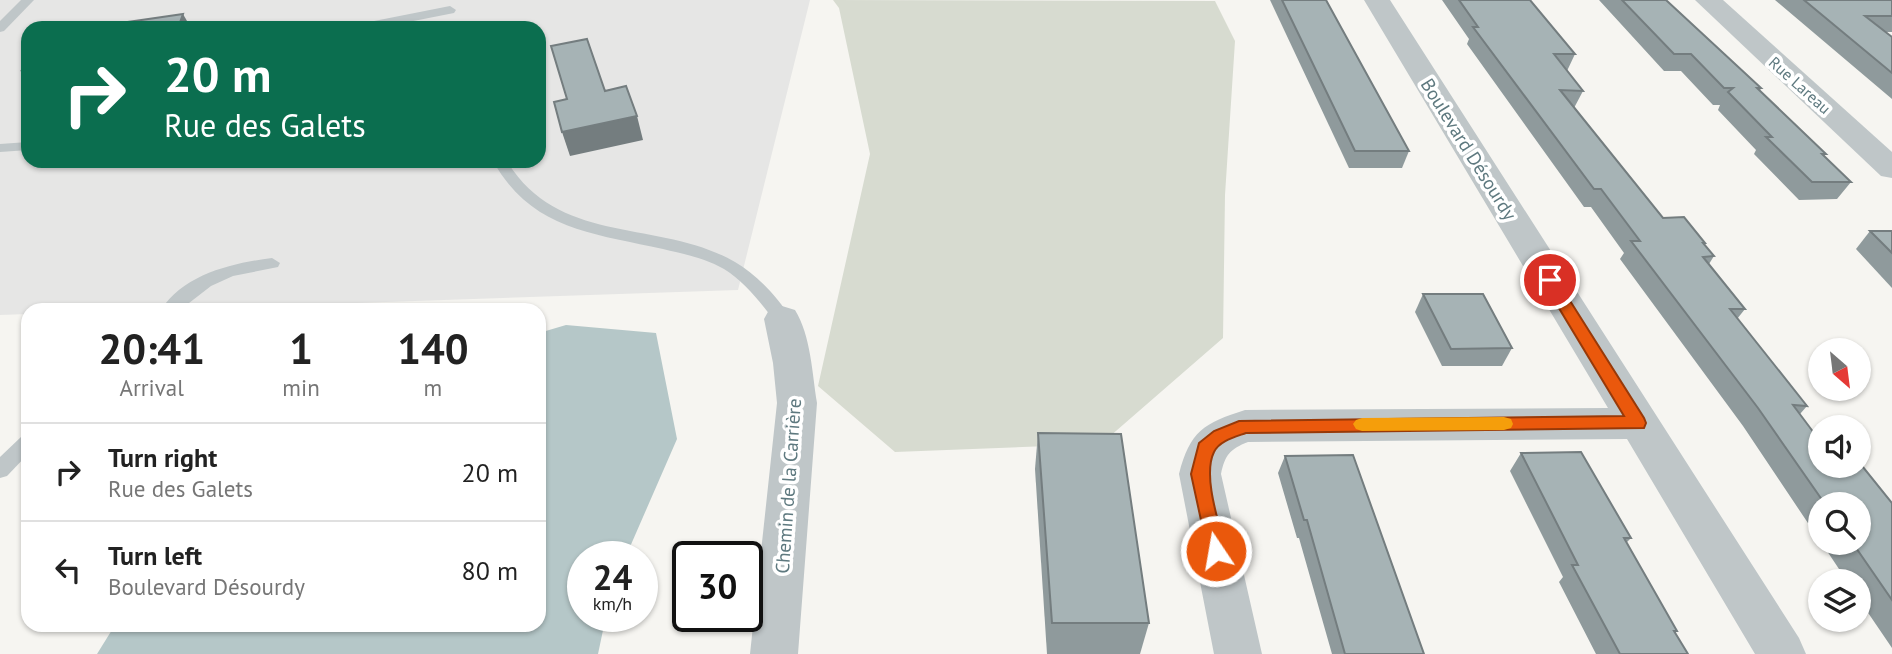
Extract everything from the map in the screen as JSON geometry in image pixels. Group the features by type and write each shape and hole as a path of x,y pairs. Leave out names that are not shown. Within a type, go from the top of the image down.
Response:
{"street":[{"name":"Boulevard Désourdy","path":"1377,0 1782,654"},
{"name":"Rue Lareau","path":"1708,0 1892,169"},
{"name":"Chemin de la Carrière","path":"774,654 797,403 792,363 782,319"},
{"path":"1238,654 1200,474 1206,448 1220,436 1245,426 1637,423"}],"lane":[{"path":"0,28 28,0"},
{"path":"387,21 450,5"},
{"path":"0,148 21,146"},
{"path":"504,168 511,180 530,200 566,220 668,244 722,261 755,284 782,319"},
{"path":"178,303 208,278 234,268 272,263"},
{"path":"0,470 21,449"}],"shaded area":[{"path":"0,0 810,0 738,290 355,303 21,303 21,314 0,315"},
{"path":"833,0 1215,1 1235,41 1225,195 1223,338 1101,444 895,452 818,386 870,154 839,8"},
{"path":"566,325 656,333 677,439 633,541 567,541 567,632 603,632 598,654 97,654 111,632 546,632 546,331"}],"building":[{"path":"1282,0 1326,0 1409,151 1355,151"},
{"path":"1459,0 1530,0 1575,54 1554,54 1583,91 1560,90 1663,218 1684,217 1705,243 1714,256 1703,257 1745,309 1730,309 1807,406 1793,405 1808,425 1808,478 1871,477 1892,503 1892,600 1861,555 1871,555 1871,492 1817,492 1758,408 1631,241 1640,241 1601,189 1594,189 1473,27 1478,27"},
{"path":"1622,0 1666,0 1761,88 1757,88 1826,154 1822,154 1851,182 1812,182 1766,137 1772,137 1728,92 1733,88 1724,88 1691,54 1674,54"},
{"path":"1804,0 1892,0 1892,16 1865,16 1892,37 1892,73"},
{"path":"183,14 180,21 134,21"},
{"path":"587,39 605,91 626,86 637,116 562,132 554,102 567,99 551,46"},
{"path":"1870,231 1892,231 1892,253"},
{"path":"1423,294 1483,294 1512,348 1451,349"},
{"path":"1038,433 1121,434 1149,623 1052,623"},
{"path":"1581,452 1631,538 1624,538 1688,654 1620,654 1572,565 1578,565 1521,453"},
{"path":"1353,455 1424,654 1345,654 1307,520 1304,520 1285,456"}],"slow traffic":[{"path":"1362,424 1504,424"}],"route":[{"path":"1216,551 1200,474 1206,448 1220,436 1245,426 1637,423 1550,280"}]}
